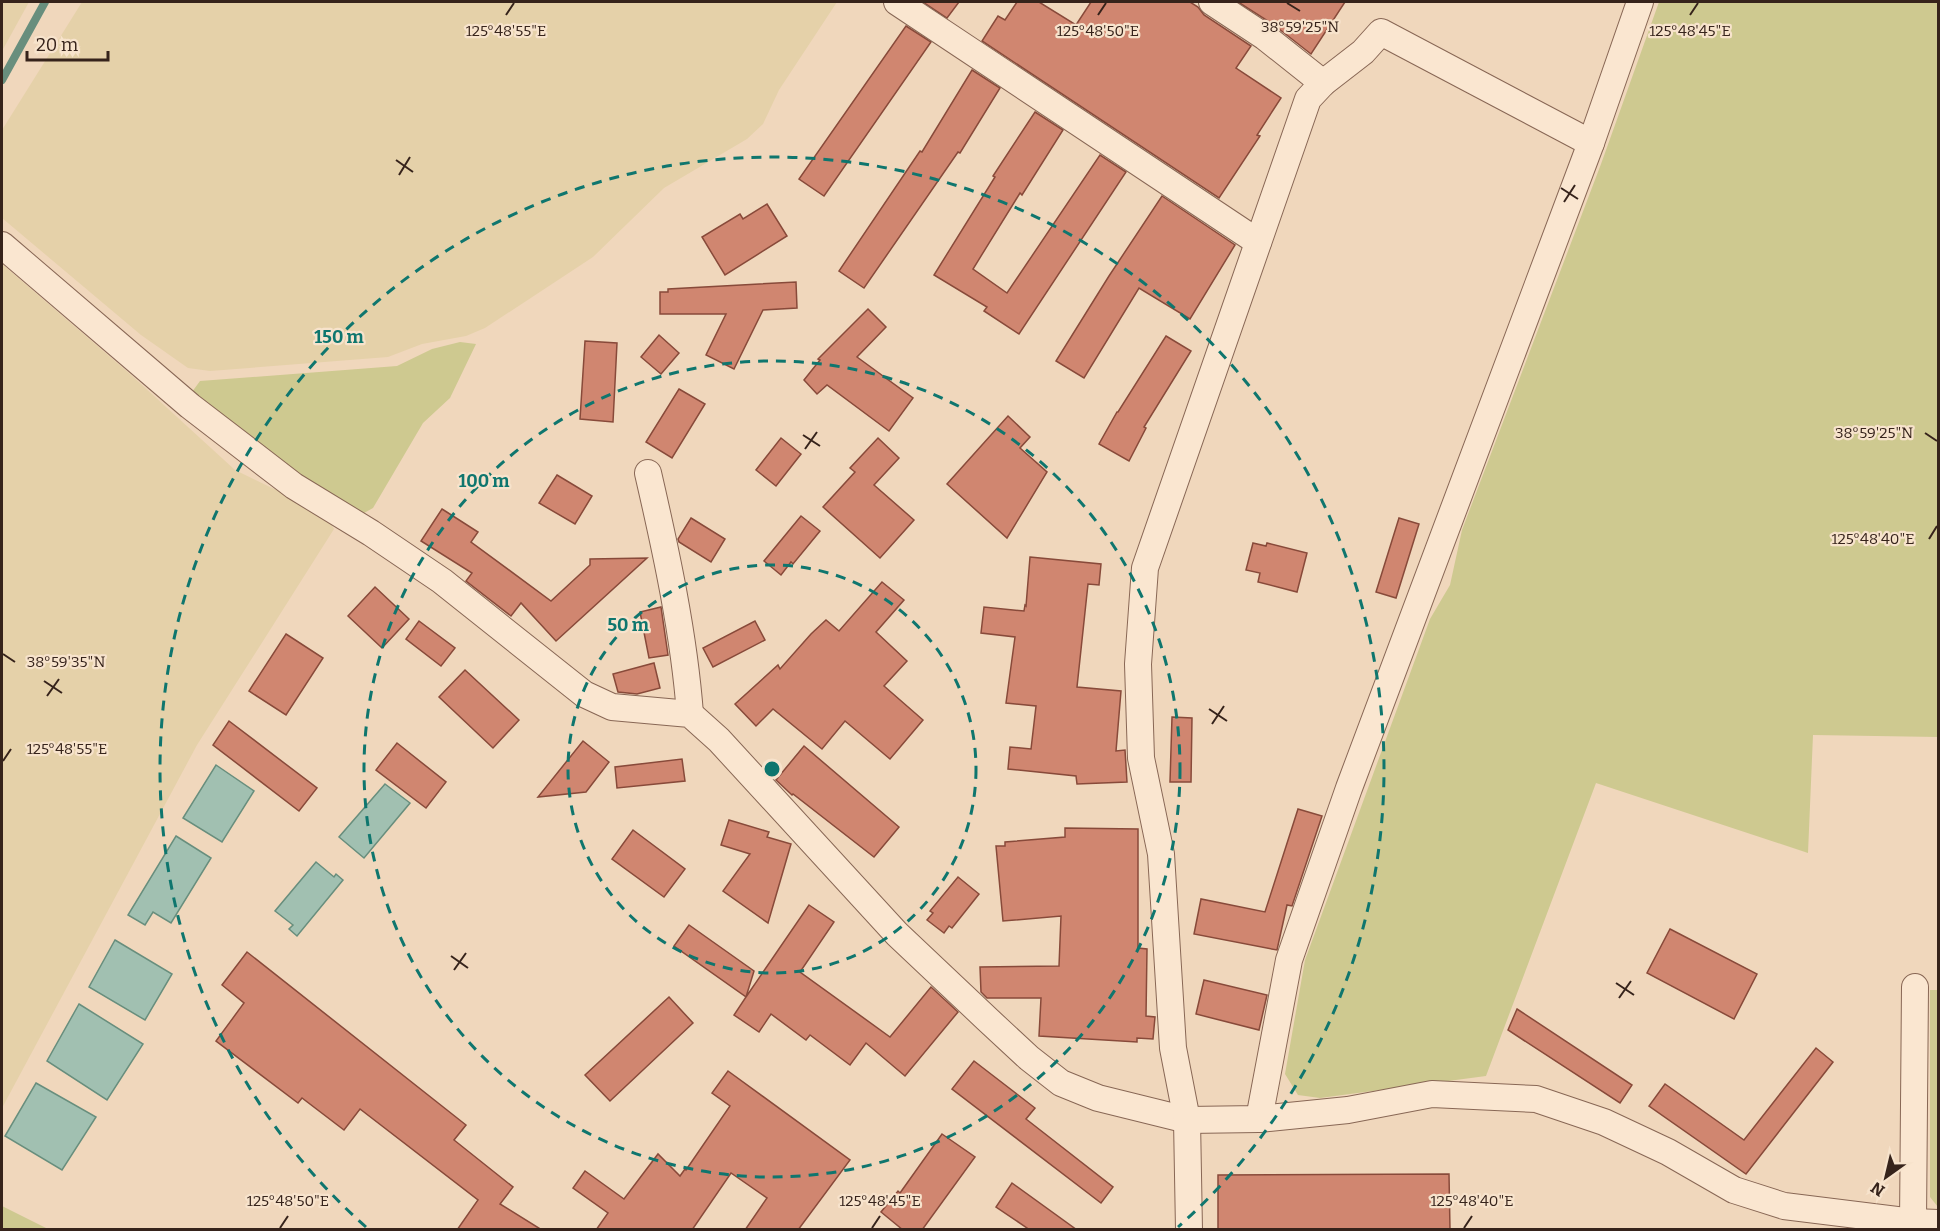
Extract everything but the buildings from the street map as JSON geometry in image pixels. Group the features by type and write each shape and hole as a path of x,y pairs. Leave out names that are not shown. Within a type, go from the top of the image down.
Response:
{"street":[{"path":"897,2 1258,242"},
{"path":"1212,2 1265,37 1323,83"},
{"path":"1259,1119 1289,960 1353,777 1592,143 1640,2"},
{"path":"1189,1230 1187,1120 1173,1047 1161,854 1141,758 1138,664 1145,568 1308,99 1323,83 1363,52 1381,32 1592,143"},
{"path":"2,245 190,406 294,486 442,580 584,694 612,707 690,714 719,740 897,934 1029,1058 1061,1083 1098,1098 1187,1120 1259,1119 1348,1110 1432,1094 1536,1099 1604,1122 1668,1152 1734,1190 1784,1206 1912,1222 1938,1223"},
{"path":"648,473 662,532 688,680 690,714"},
{"path":"1912,1222 1915,987"}],"shaded area":[{"path":"2,2 29,2 2,51"},
{"path":"82,2 837,2 779,90 763,124 747,139 664,188 593,257 485,328 466,336 422,344 388,357 210,371 188,368 141,335 2,218 2,130"},
{"path":"1659,2 1938,2 1938,737 1813,735 1808,853 1596,783 1486,1076 1320,1098 1298,1095 1285,1074 1305,960 1430,619 1450,585 1462,530 1601,164"},
{"path":"2,264 130,374 235,470 298,498 330,522 334,529 197,745 2,1108"},
{"path":"460,342 476,344 450,398 423,423 373,508 364,513 346,508 294,480 192,392 200,381 397,366 432,349"},
{"path":"216,765 254,791 222,842 183,818"},
{"path":"385,784 410,803 364,858 339,837"},
{"path":"176,836 211,858 171,923 153,912 145,925 128,915"},
{"path":"316,862 334,877 336,874 343,880 297,936 289,929 293,925 275,911"},
{"path":"115,940 172,974 145,1020 89,987"},
{"path":"1930,990 1938,990 1938,1207 1930,1197"},
{"path":"79,1004 143,1044 107,1100 47,1061"},
{"path":"36,1083 96,1117 62,1170 5,1136"},
{"path":"2,1206 48,1229 2,1229"}],"waterway":[{"path":"2,80 45,2"}]}
